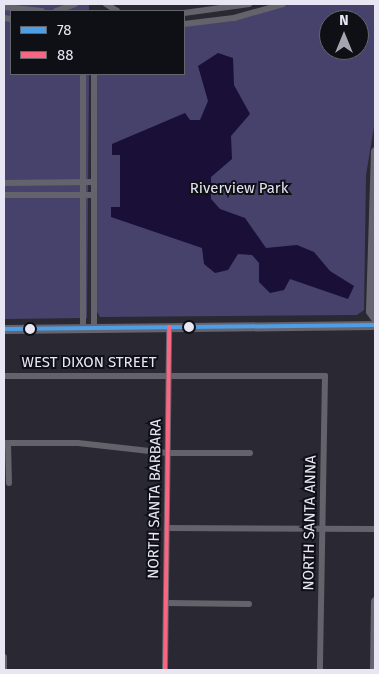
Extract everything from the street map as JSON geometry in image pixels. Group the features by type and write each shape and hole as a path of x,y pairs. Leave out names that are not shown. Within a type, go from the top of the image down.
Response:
{"main road":[{"path":"375,151 370,311 375,318"},
{"path":"4,329 375,325"},
{"path":"374,670 375,601"}],"street":[{"path":"185,12 250,4"},
{"path":"185,24 234,18 283,4"},
{"path":"4,7 32,10"},
{"path":"60,10 73,7"},
{"path":"83,75 83,327"},
{"path":"94,75 94,327"},
{"path":"83,125 94,125"},
{"path":"4,183 94,182"},
{"path":"4,196 94,195"},
{"name":"NORTH SANTA BARBARA","path":"165,670 169,327"},
{"name":"WEST DIXON STREET","path":"4,376 325,376"},
{"name":"NORTH SANTA ANNA","path":"320,670 325,376"},
{"path":"9,483 6,443 88,444 168,453 250,453"},
{"path":"167,528 322,527 375,529"},
{"path":"166,603 249,604"},
{"path":"4,657 4,670"}],"green space":[{"path":"4,4 89,4 89,10 10,10 10,75 89,75 87,318 4,319"},
{"name":"Riverview Park","path":"291,4 375,4 375,121 366,175 364,310 357,315 100,317 96,310 97,75 185,75 185,26 233,21"}],"shaded area":[{"path":"218,53 233,58 234,85 250,114 231,136 232,159 211,177 211,199 220,209 245,218 266,248 297,245 314,252 330,271 354,286 348,299 290,279 284,290 270,293 259,282 259,263 252,255 238,254 228,270 215,273 204,264 202,248 111,217 111,207 120,207 120,155 112,155 112,144 185,113 190,120 200,120 208,101 198,66"}],"transit line":[{"name":"78","path":"4,329 375,325"},
{"name":"88","path":"165,670 169,327"}]}
